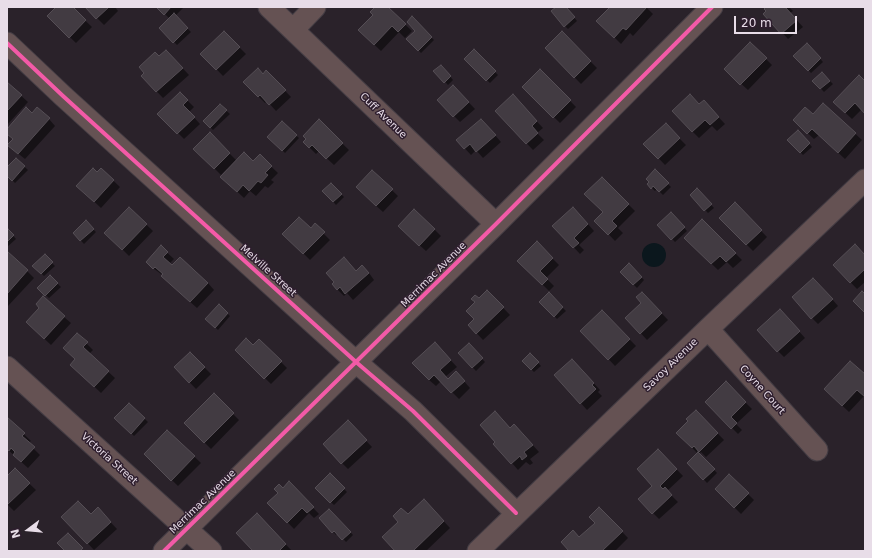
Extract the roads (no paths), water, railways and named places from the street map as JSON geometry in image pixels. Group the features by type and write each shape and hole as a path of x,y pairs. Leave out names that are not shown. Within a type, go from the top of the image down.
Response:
{"street":[{"name":"Cuff Avenue","path":"269,7 496,224"},
{"path":"293,30 315,7"},
{"name":"Merrimac Avenue","path":"164,551 496,224 712,7"},
{"name":"Melville Street","path":"7,43 63,96 356,362 413,411 516,513"},
{"name":"Savoy Avenue","path":"478,551 865,180"},
{"name":"Coyne Court","path":"708,329 817,450"},
{"name":"Victoria Street","path":"7,367 211,551"}]}
